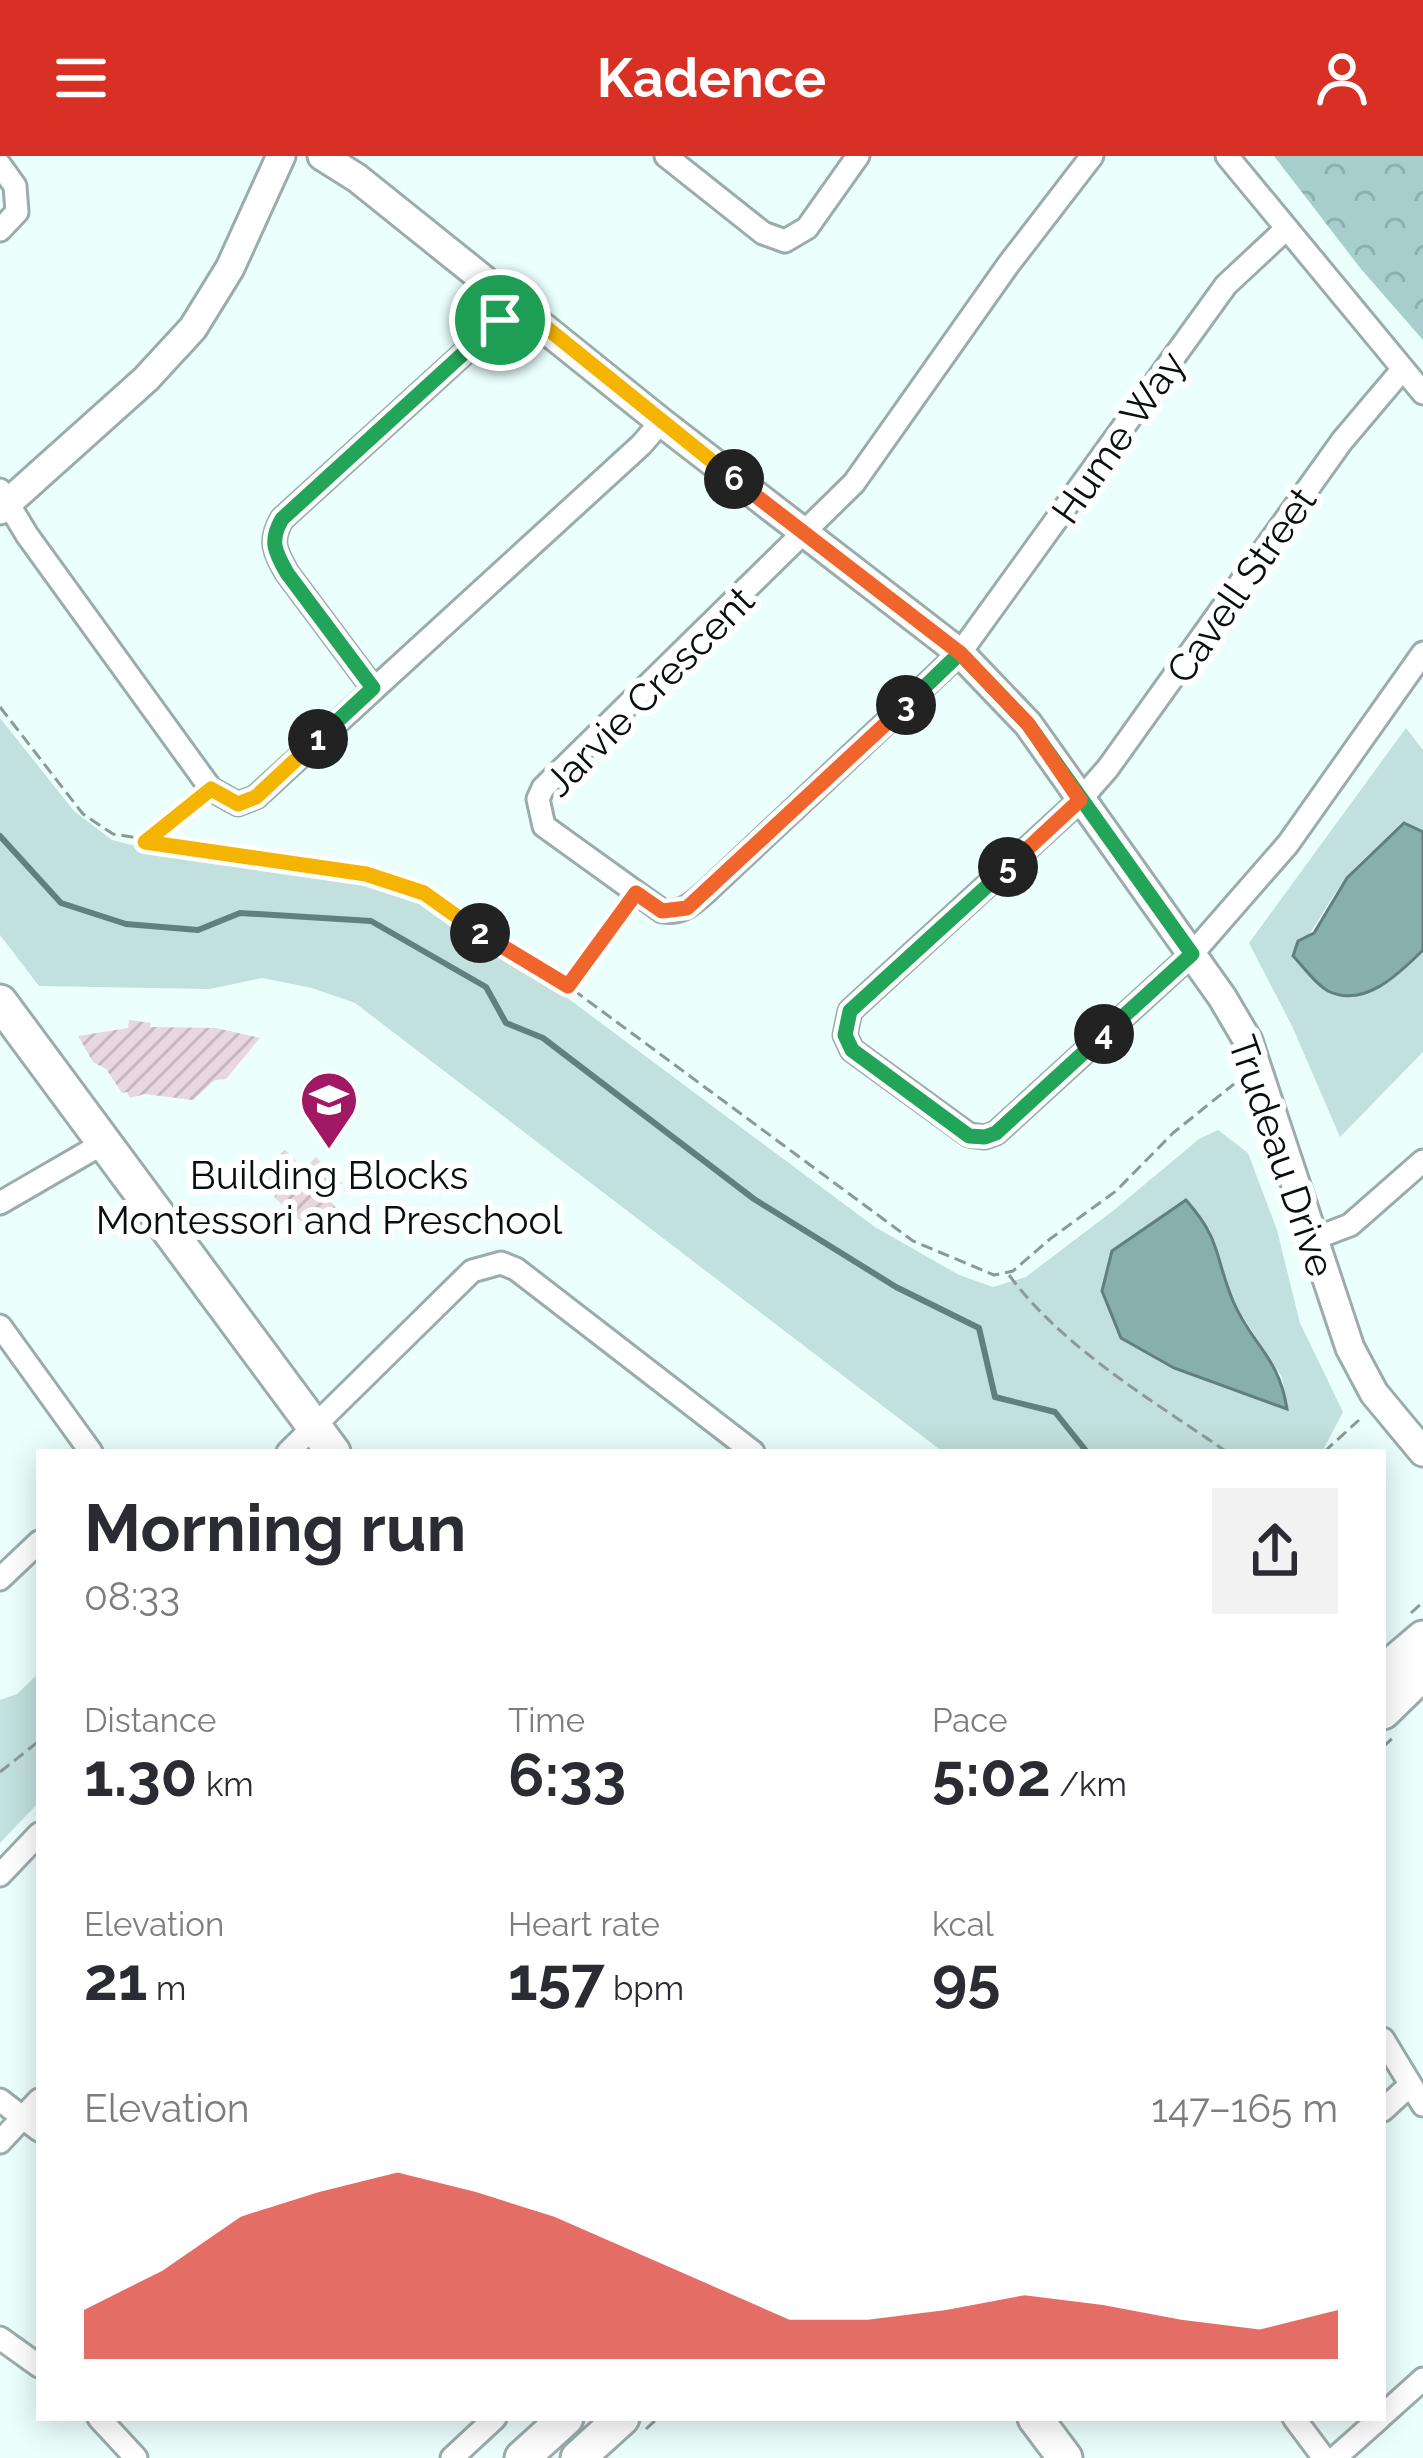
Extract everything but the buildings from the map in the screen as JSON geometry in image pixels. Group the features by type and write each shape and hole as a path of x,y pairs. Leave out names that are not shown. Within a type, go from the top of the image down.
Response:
{"main road":[{"path":"0,1003 322,1438"},
{"path":"1386,1669 1423,1637"},
{"path":"1386,1709 1423,1673"},
{"path":"522,2458 563,2421"},
{"path":"578,2458 619,2421"},
{"path":"1038,2421 1065,2458"}],"street":[{"path":"281,156 230,268 194,328 146,379 3,501 211,789 238,804 256,797 661,422"},
{"name":"Trudeau Drive","path":"322,156 357,178 960,653 1028,724 1248,1041 1350,1348 1374,1393 1423,1452"},
{"path":"666,156 763,233 785,241 807,229 858,156"},
{"path":"806,534 854,483 1008,265 1092,156"},
{"path":"1227,156 1423,393"},
{"path":"0,165 15,186 17,212 0,230"},
{"name":"Hume Way","path":"960,653 1226,285 1286,229"},
{"path":"373,688 287,573 276,553 274,532 282,519 517,304"},
{"name":"Cavell Street","path":"1192,954 996,1133 985,1137 969,1136 852,1050 845,1035 850,1011 1080,800 1129,744 1342,441 1402,370"},
{"name":"Jarvie Crescent","path":"806,534 543,788 538,799 544,826 662,911 687,908 960,653"},
{"path":"1192,954 1288,844 1423,653"},
{"path":"0,1203 101,1144"},
{"path":"1316,1238 1364,1215 1423,1161"},
{"path":"322,1438 472,1271 500,1263 516,1269 749,1449"},
{"path":"0,1326 90,1449"},
{"path":"0,1579 36,1545"},
{"path":"0,1875 36,1837"},
{"path":"1386,2044 1417,2095 1386,2109"},
{"path":"0,2100 30,2124 0,2142"},
{"path":"0,2338 36,2364"},
{"path":"1386,2412 1423,2379"},
{"path":"102,2421 136,2458"},
{"path":"452,2458 493,2421"},
{"path":"1296,2421 1324,2458"},
{"path":"1335,2458 1376,2421"}],"path":[{"path":"0,706 83,814 113,834 366,874 424,893 568,986 913,1241 994,1275 1008,1274 1116,1191 1173,1133 1234,1084"},
{"path":"145,842 211,789"},
{"path":"568,986 636,893"},
{"path":"1008,1274 1033,1306 1066,1334 1223,1449"},
{"path":"1327,1449 1359,1420"},
{"path":"0,1772 36,1743"}],"shaded area":[{"path":"0,718 74,811 112,840 199,862 361,882 415,899 566,997 875,1227 959,1275 993,1287 1026,1277 1199,1139 1218,1130 1248,1153 1277,1230 1300,1323 1343,1412 1324,1449 939,1449 355,1003 262,978 210,989 39,986 0,935","holes":["1209,1227 1234,1303 1282,1377 1287,1408 1174,1368"]},
{"path":"1406,728 1423,750 1423,832 1404,823 1368,855 1293,955 1329,991 1397,976 1423,950 1423,1052 1340,1137 1292,1026 1249,943"},
{"path":"1404,823 1423,832 1423,950 1368,992 1341,995 1328,991 1293,956 1298,941 1314,933 1347,878"},
{"path":"1186,1200 1212,1238 1233,1301 1278,1376 1287,1409 1174,1368 1121,1338 1102,1291 1112,1251"},
{"path":"36,1676 36,1805 0,1843 0,1700 17,1694"}],"green space":[{"path":"1274,156 1423,156 1423,340 1361,269"}],"waterway":[{"path":"0,836 61,903 126,924 198,930 240,913 371,921 486,987 506,1023 543,1038 754,1199 896,1287 979,1328 995,1397 1055,1412 1085,1449"}],"place":[{"name":"Building Blocks Montessori and Preschool","path":"329,1151"}],"route":[{"path":"500,320 282,519 274,532 272,542 287,573 373,688 256,797 238,804 211,789 145,842 366,874 424,893 568,986 636,893 662,911 687,908 960,653 1028,724 1192,954 996,1133 969,1136 950,1123 852,1050 845,1024 850,1011 1080,800 1028,724 960,653 916,616 661,422 517,304 500,320"}]}
